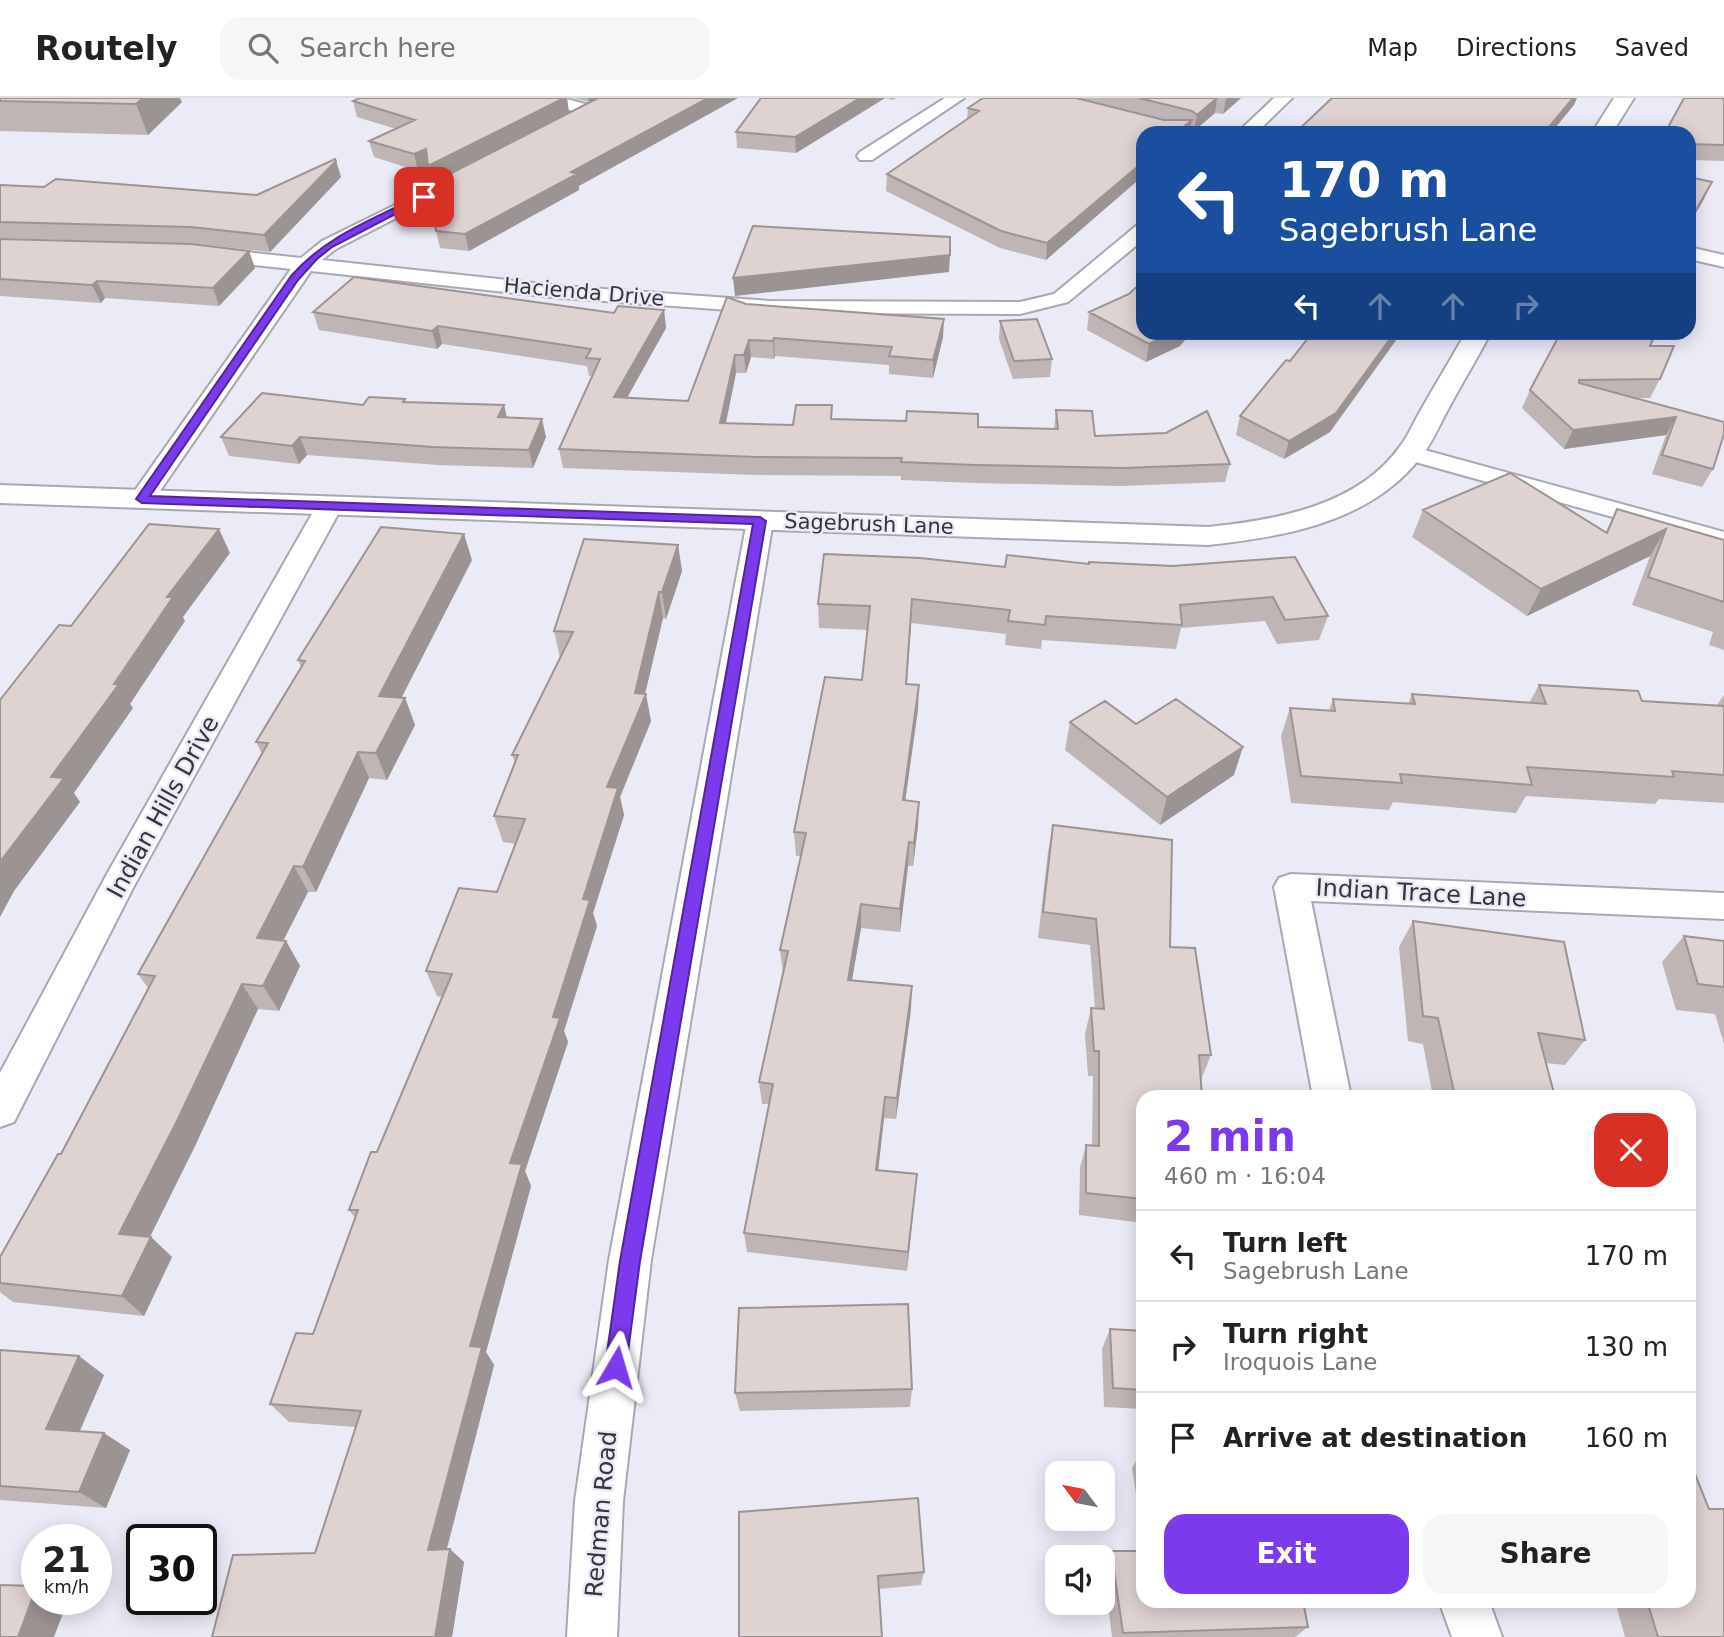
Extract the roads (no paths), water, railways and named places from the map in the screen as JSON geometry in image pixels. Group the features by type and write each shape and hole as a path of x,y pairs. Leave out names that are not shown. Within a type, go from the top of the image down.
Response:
{"street":[{"path":"545,98 599,107 566,123"},
{"path":"866,156 956,98"},
{"path":"1254,126 1284,98"},
{"path":"1606,126 1624,98"},
{"path":"142,499 294,278 307,264 329,245 495,160"},
{"name":"Hacienda Drive","path":"185,252 562,292 770,307 1020,308 1061,299 1136,236"},
{"path":"1696,255 1724,261"},
{"name":"Sagebrush Lane","path":"0,494 1208,536 1243,533 1308,517 1350,502 1376,486 1410,453 1474,340"},
{"path":"1410,453 1724,540"},
{"name":"Indian Hills Drive","path":"0,1110 119,883 330,505"},
{"name":"Redman Road","path":"592,1637 599,1501 630,1261 760,521"},
{"name":"Indian Trace Lane","path":"1331,1090 1291,887 1724,906"},
{"path":"1467,1608 1477,1637"}]}
